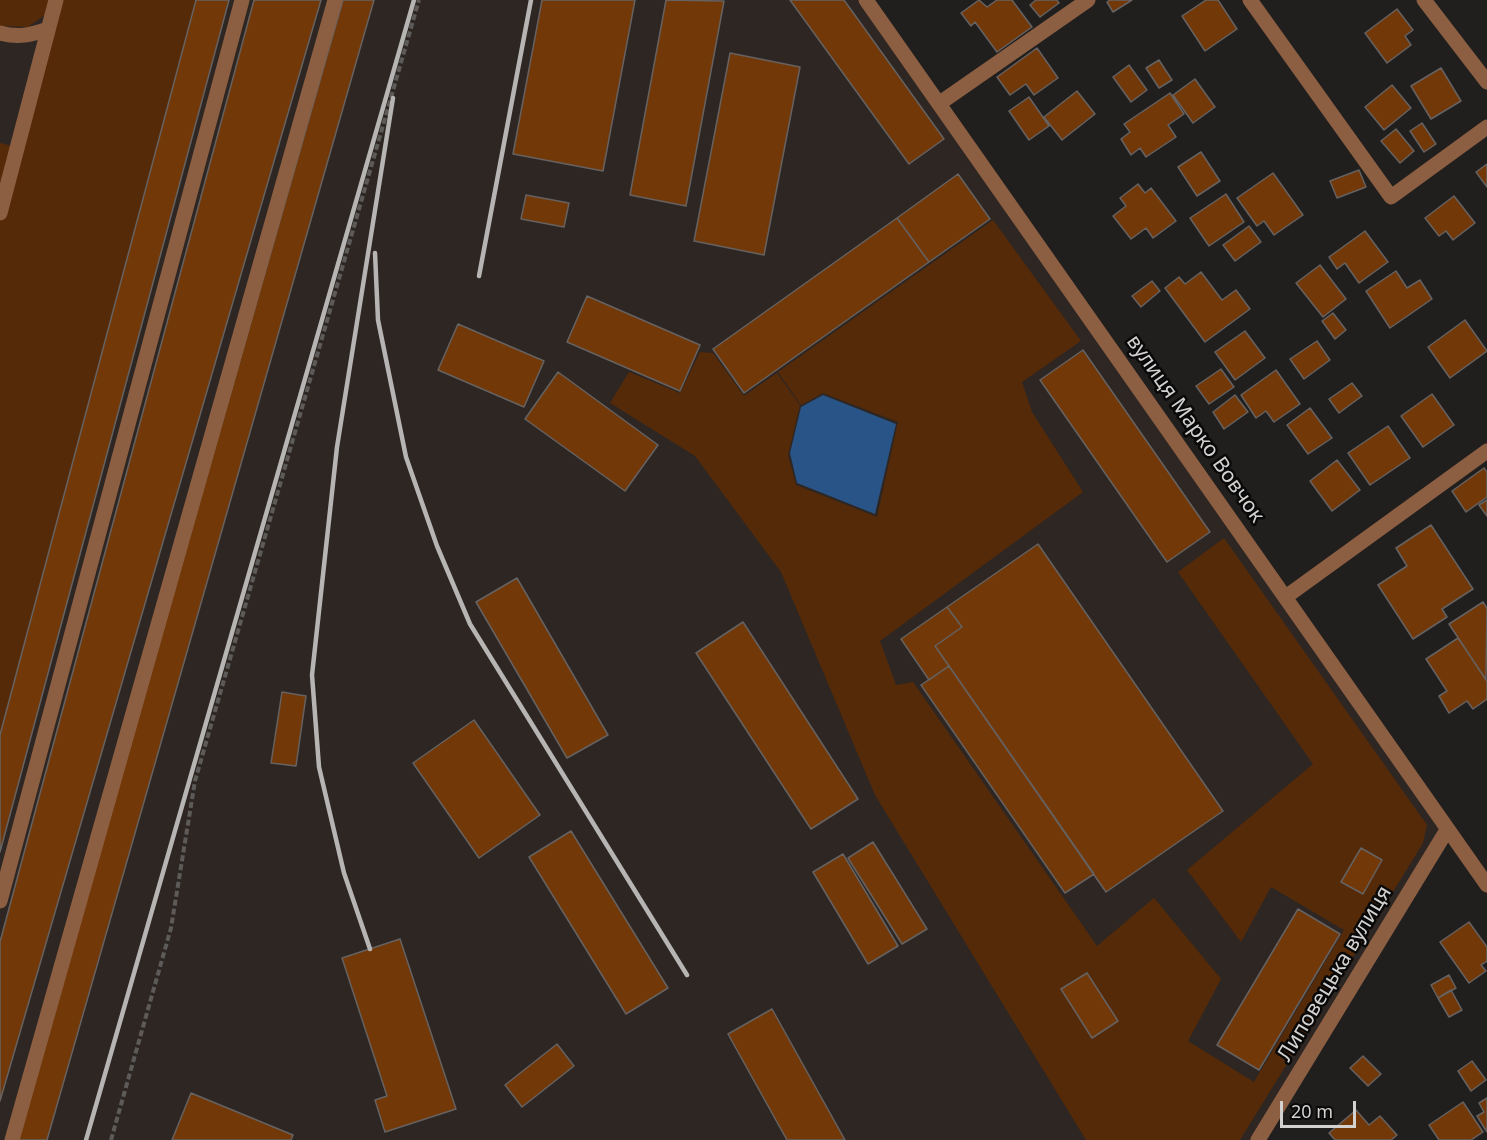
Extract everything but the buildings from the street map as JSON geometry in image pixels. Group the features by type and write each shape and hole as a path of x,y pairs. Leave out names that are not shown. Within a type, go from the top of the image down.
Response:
{"street":[{"path":"0,213 56,0"},
{"path":"0,901 242,0"},
{"path":"12,1140 335,0"},
{"name":"вулиця Марко Вовчок","path":"866,0 1287,596 1487,885"},
{"path":"940,103 1088,0"},
{"path":"1250,0 1391,197 1487,127"},
{"path":"1424,0 1487,82"},
{"path":"0,33 14,37 30,36 48,29"},
{"path":"1287,596 1487,451"},
{"name":"Липовецька вулиця","path":"1258,1140 1447,830"}],"path":[{"path":"111,1140 171,928 195,781 419,0"}],"shaded area":[{"path":"0,0 866,0 1447,830 1254,1140 0,1140"},
{"path":"0,0 196,0 0,735 0,143 17,147 53,9 28,27 4,26 0,38"},
{"path":"993,220 1081,341 1022,382 1032,412 1083,492 880,641 896,685 913,682 1097,946 1154,898 1221,979 1188,1041 1254,1082 1344,930 1271,887 1241,942 1187,870 1313,764 1178,572 1224,538 1427,825 1423,843 1240,1140 1086,1140 875,795 781,572 695,456 610,403 629,372 680,393 700,352 713,353 744,396 777,373 800,405 788,455 796,485 877,517 898,422 823,393 801,405 778,372"}],"water":[{"path":"823,395 896,424 875,514 797,483 790,453 801,407"}],"railway":[{"path":"86,1140 414,0"},
{"path":"479,276 531,0"},
{"path":"370,949 344,873 319,767 312,675 337,447 393,98"},
{"path":"375,253 378,320 406,457 437,546 470,624 687,975"}]}
